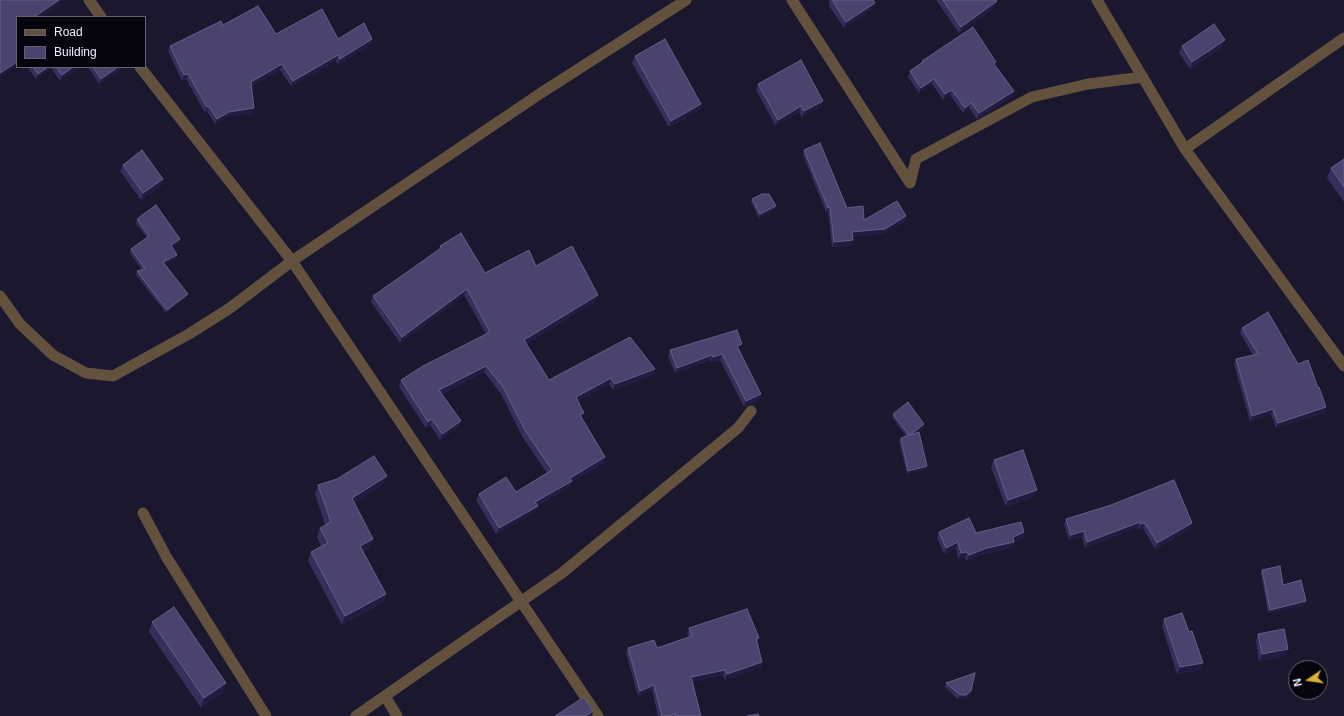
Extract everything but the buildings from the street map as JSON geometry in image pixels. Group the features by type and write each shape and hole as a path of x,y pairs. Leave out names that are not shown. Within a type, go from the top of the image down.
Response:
{"street":[{"path":"89,0 100,16"},
{"path":"0,296 20,324 53,355 86,373 113,376 189,334 230,308 292,260 541,93 686,0"},
{"path":"792,0 910,183 916,159 1032,97 1088,84 1143,77"},
{"path":"1097,0 1185,149 1344,366"},
{"path":"1185,149 1344,38"},
{"path":"141,68 292,260 598,716"},
{"path":"356,716 562,573 598,545 738,428 751,411"},
{"path":"144,513 167,558 266,716"},
{"path":"385,696 397,716"}]}
